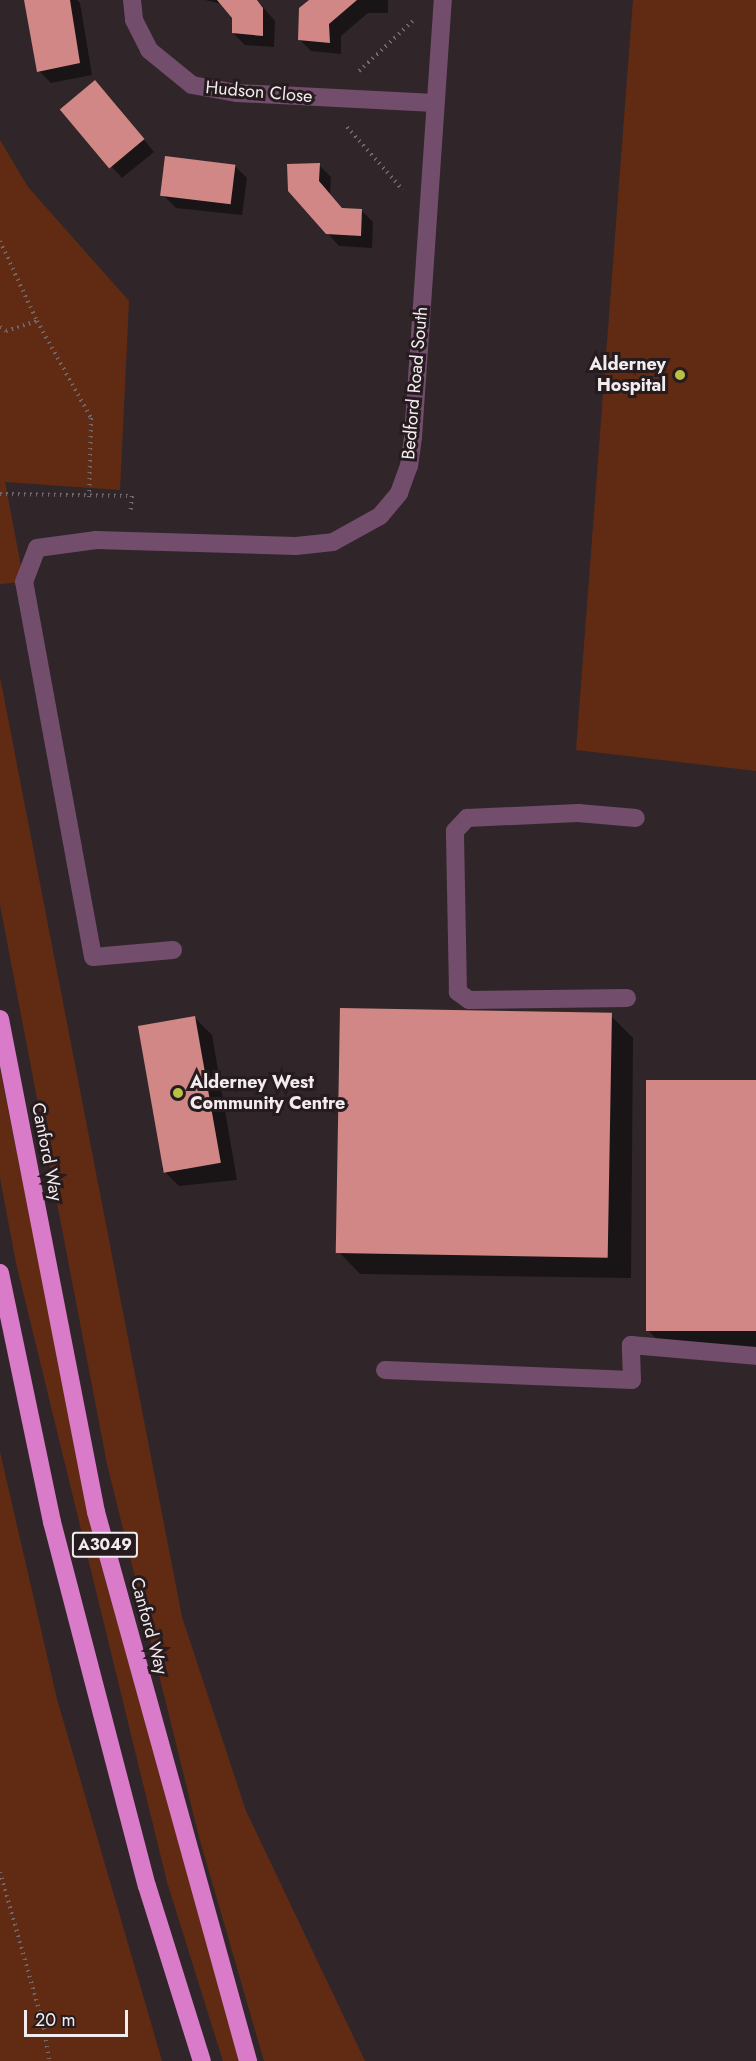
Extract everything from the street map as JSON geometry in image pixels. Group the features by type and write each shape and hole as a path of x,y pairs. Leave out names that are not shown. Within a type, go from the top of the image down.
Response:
{"highway":[{"name":"Canford Way","path":"0,1019 96,1512 248,2061"},
{"name":"A3049","path":"0,1273 52,1522 147,1886 202,2061"}],"street":[{"name":"Hudson Close","path":"132,0 134,20 149,50 192,85 237,93 435,104"},
{"name":"Bedford Road South","path":"173,950 93,957 24,582 37,548 96,540 296,546 333,542 380,516 399,493 409,466 413,437 443,0"},
{"path":"627,998 469,1000 458,992 455,831 467,818 578,813 636,818"},
{"path":"386,1370 632,1380 631,1345 756,1356"}],"path":[{"path":"0,241 37,321 91,418 89,497"},
{"path":"0,327 6,331 37,321"},
{"path":"0,494 132,496 127,541"},
{"path":"0,1872 44,2028 49,2061"}],"shaded area":[{"name":"Alderney Hospital","path":"633,0 756,0 756,771 576,750"},
{"path":"0,140 28,187 129,301 120,490 5,482 24,582 0,584"},
{"path":"0,677 182,1617 246,1811 365,2061 264,2061 199,1837 107,1464 0,905"},
{"path":"0,1070 91,1516 242,2061 223,2061 167,1882 16,1263 0,1178"},
{"path":"0,1452 57,1699 162,2061 0,2061"}],"building":[{"path":"24,0 70,0 80,63 37,72"},
{"path":"217,0 257,0 263,8 263,36 232,33 232,18"},
{"path":"309,0 357,0 329,24 330,43 298,40 299,8"},
{"path":"95,80 144,139 109,169 60,110"},
{"path":"165,156 235,165 231,204 160,196"},
{"path":"320,163 319,181 342,208 362,209 361,236 326,234 288,191 287,164"},
{"path":"340,1008 612,1013 608,1258 336,1253"},
{"name":"Alderney West Community Centre","path":"195,1016 221,1163 164,1173 138,1026"},
{"path":"646,1080 756,1080 756,1331 646,1331"}],"place":[{"name":"Alderney Hospital","path":"680,375"},
{"name":"Alderney West Community Centre","path":"178,1093"}]}
